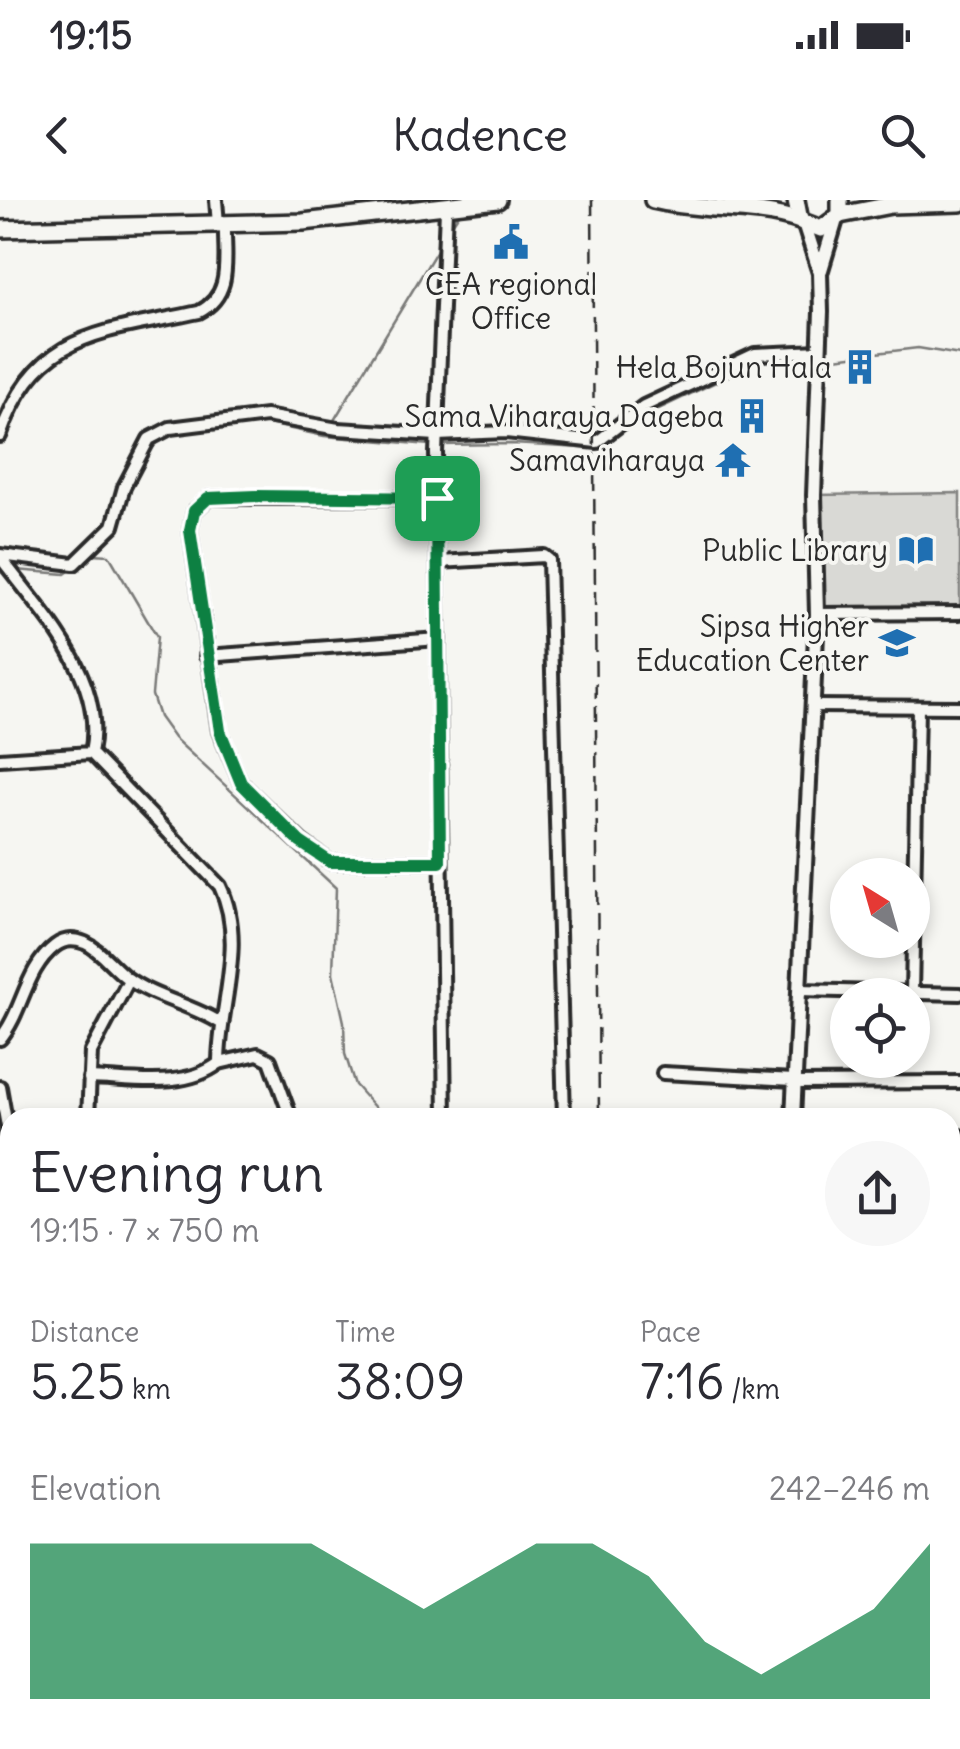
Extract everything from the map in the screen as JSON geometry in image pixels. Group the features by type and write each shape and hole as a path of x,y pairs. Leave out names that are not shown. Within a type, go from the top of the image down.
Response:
{"highway":[{"path":"0,229 349,220 498,200"},
{"path":"653,200 698,209 768,210 822,229 839,213 891,205 960,203"},
{"path":"768,210 787,200"},
{"path":"796,200 802,223"},
{"path":"868,200 891,205"}],"main road":[{"path":"793,1108 817,614 814,494 820,272 839,213"},
{"path":"802,223 820,272"}],"street":[{"path":"0,436 11,406 28,381 76,339 199,312 214,305 224,289 216,200"},
{"path":"440,206 437,498 445,1108"},
{"path":"5,563 74,564 113,526 124,487 149,439 170,428 266,416 437,443 506,432 597,442 644,406 756,354 820,351"},
{"path":"437,498 208,498 194,511 190,530 206,656 220,731 233,770 300,842 330,862 440,862"},
{"path":"438,562 544,556 549,560 564,1108"},
{"path":"5,563 64,644 88,687 96,730 91,753"},
{"path":"817,614 960,614"},
{"path":"206,656 439,638"},
{"path":"813,706 960,707"},
{"path":"912,978 918,709"},
{"path":"0,759 91,753 220,886 232,909 228,1003 219,1022 219,1064"},
{"path":"0,1040 16,1021 30,978 55,946 71,939 88,944 129,980 194,1006 219,1022"},
{"path":"88,1108 91,1052 122,1000 129,980"},
{"path":"800,990 830,991"},
{"path":"930,993 960,994"},
{"path":"89,1078 202,1076 219,1064 258,1054 270,1060 287,1108"},
{"path":"663,1073 794,1082 960,1082"}],"shaded area":[{"path":"960,493 960,613 817,614 814,495"}],"waterway":[{"path":"449,229 461,211"},
{"path":"333,422 440,245"},
{"path":"826,359 918,348 960,355"},
{"path":"631,422 758,362 806,358"},
{"path":"145,456 165,435 259,422 324,436 430,445"},
{"path":"438,445 600,449 622,430"},
{"path":"93,554 109,555 157,637 152,695 159,717 174,738 336,888 333,973 344,1022 345,1054 355,1085 375,1108"},
{"path":"16,570 65,574 72,569"}],"railway":[{"path":"592,200 599,1108"}],"place":[{"name":"CEA regional Office","path":"511,242"},
{"name":"Hela Bojun Hala","path":"860,367"},
{"name":"Sama Viharaya Dageba","path":"752,416"},
{"name":"Samaviharaya","path":"733,460"},
{"name":"Public Library","path":"916,550"},
{"name":"Sipsa Higher Education Center","path":"897,643"}],"route":[{"path":"208,498 437,498 440,862 330,862 300,842 233,770 220,731 206,656 190,530 194,511 208,498"}]}
